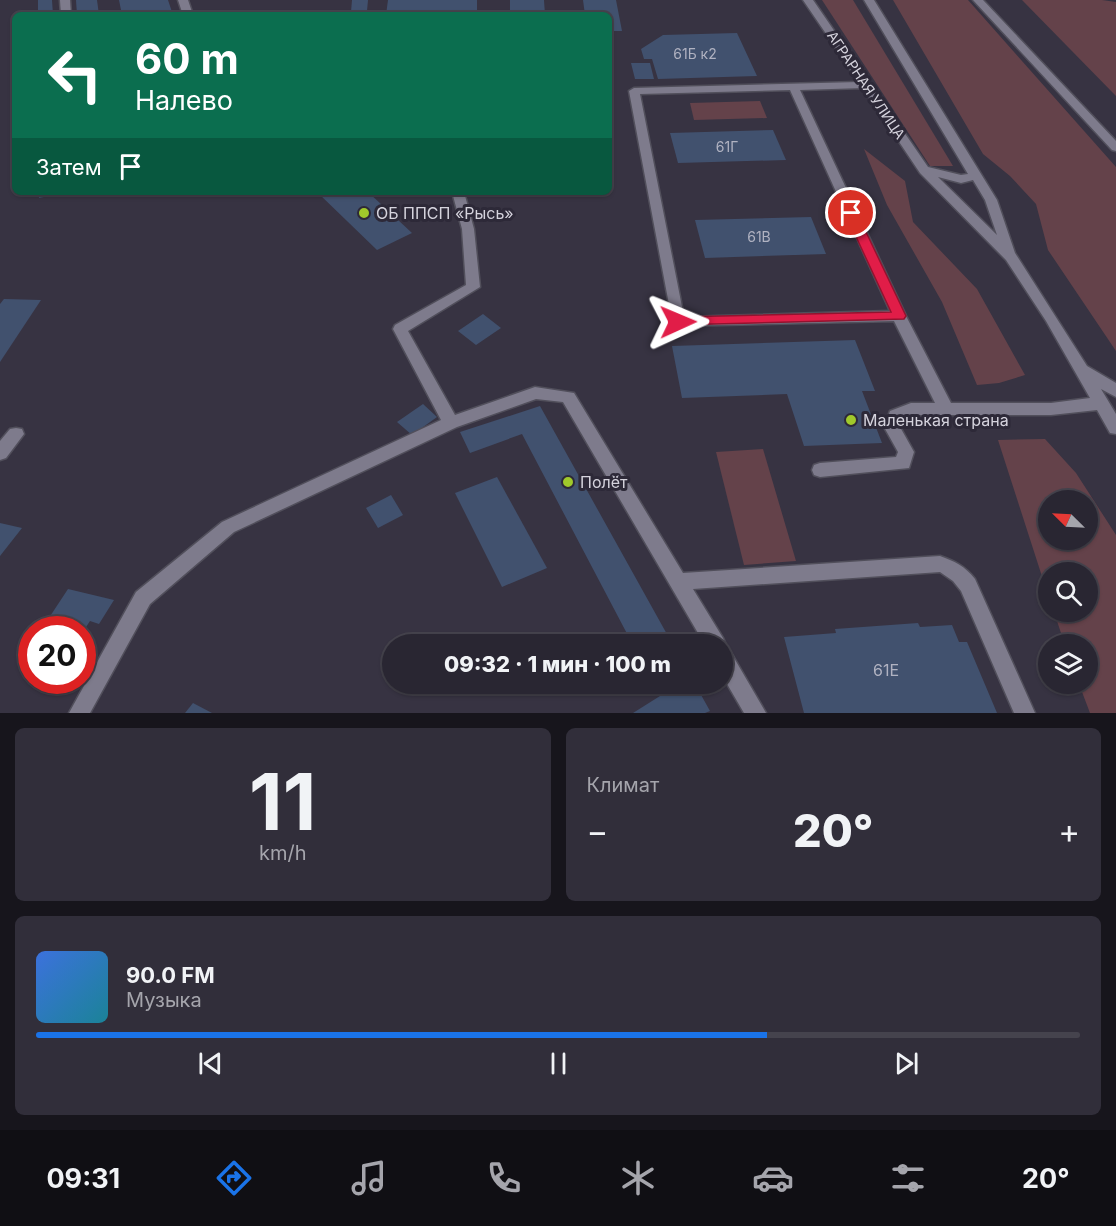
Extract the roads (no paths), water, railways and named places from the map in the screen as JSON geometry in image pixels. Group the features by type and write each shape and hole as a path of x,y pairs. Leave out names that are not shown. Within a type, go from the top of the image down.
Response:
{"street":[{"name":"АГРАРНАЯ УЛИЦА","path":"808,0 924,170 1011,257"},
{"name":"АГРАРНАЯ УЛИЦА","path":"869,0 991,200 1011,257 1116,428"},
{"path":"978,0 1116,148"},
{"path":"864,85 794,88 735,82 634,91 678,322 899,316"},
{"path":"794,88 899,316 946,409"},
{"path":"924,170 961,179 975,176 971,167"},
{"path":"451,423 400,329 472,287 468,229 459,195"},
{"path":"1080,368 1116,391"},
{"path":"79,713 143,598 228,527 451,423 535,393 568,397 709,634"},
{"path":"820,470 903,463 906,452 892,427 896,414 910,410 1051,409 1102,403"},
{"path":"0,453 15,434"},
{"path":"678,582 940,564 949,567 957,572 968,585 1025,713"},
{"path":"733,675 756,713"}],"place":[{"name":"ОБ ППСП «Рысь»","path":"364,213"},
{"name":"Маленькая страна","path":"851,420"},
{"name":"Полёт","path":"568,482"}]}
